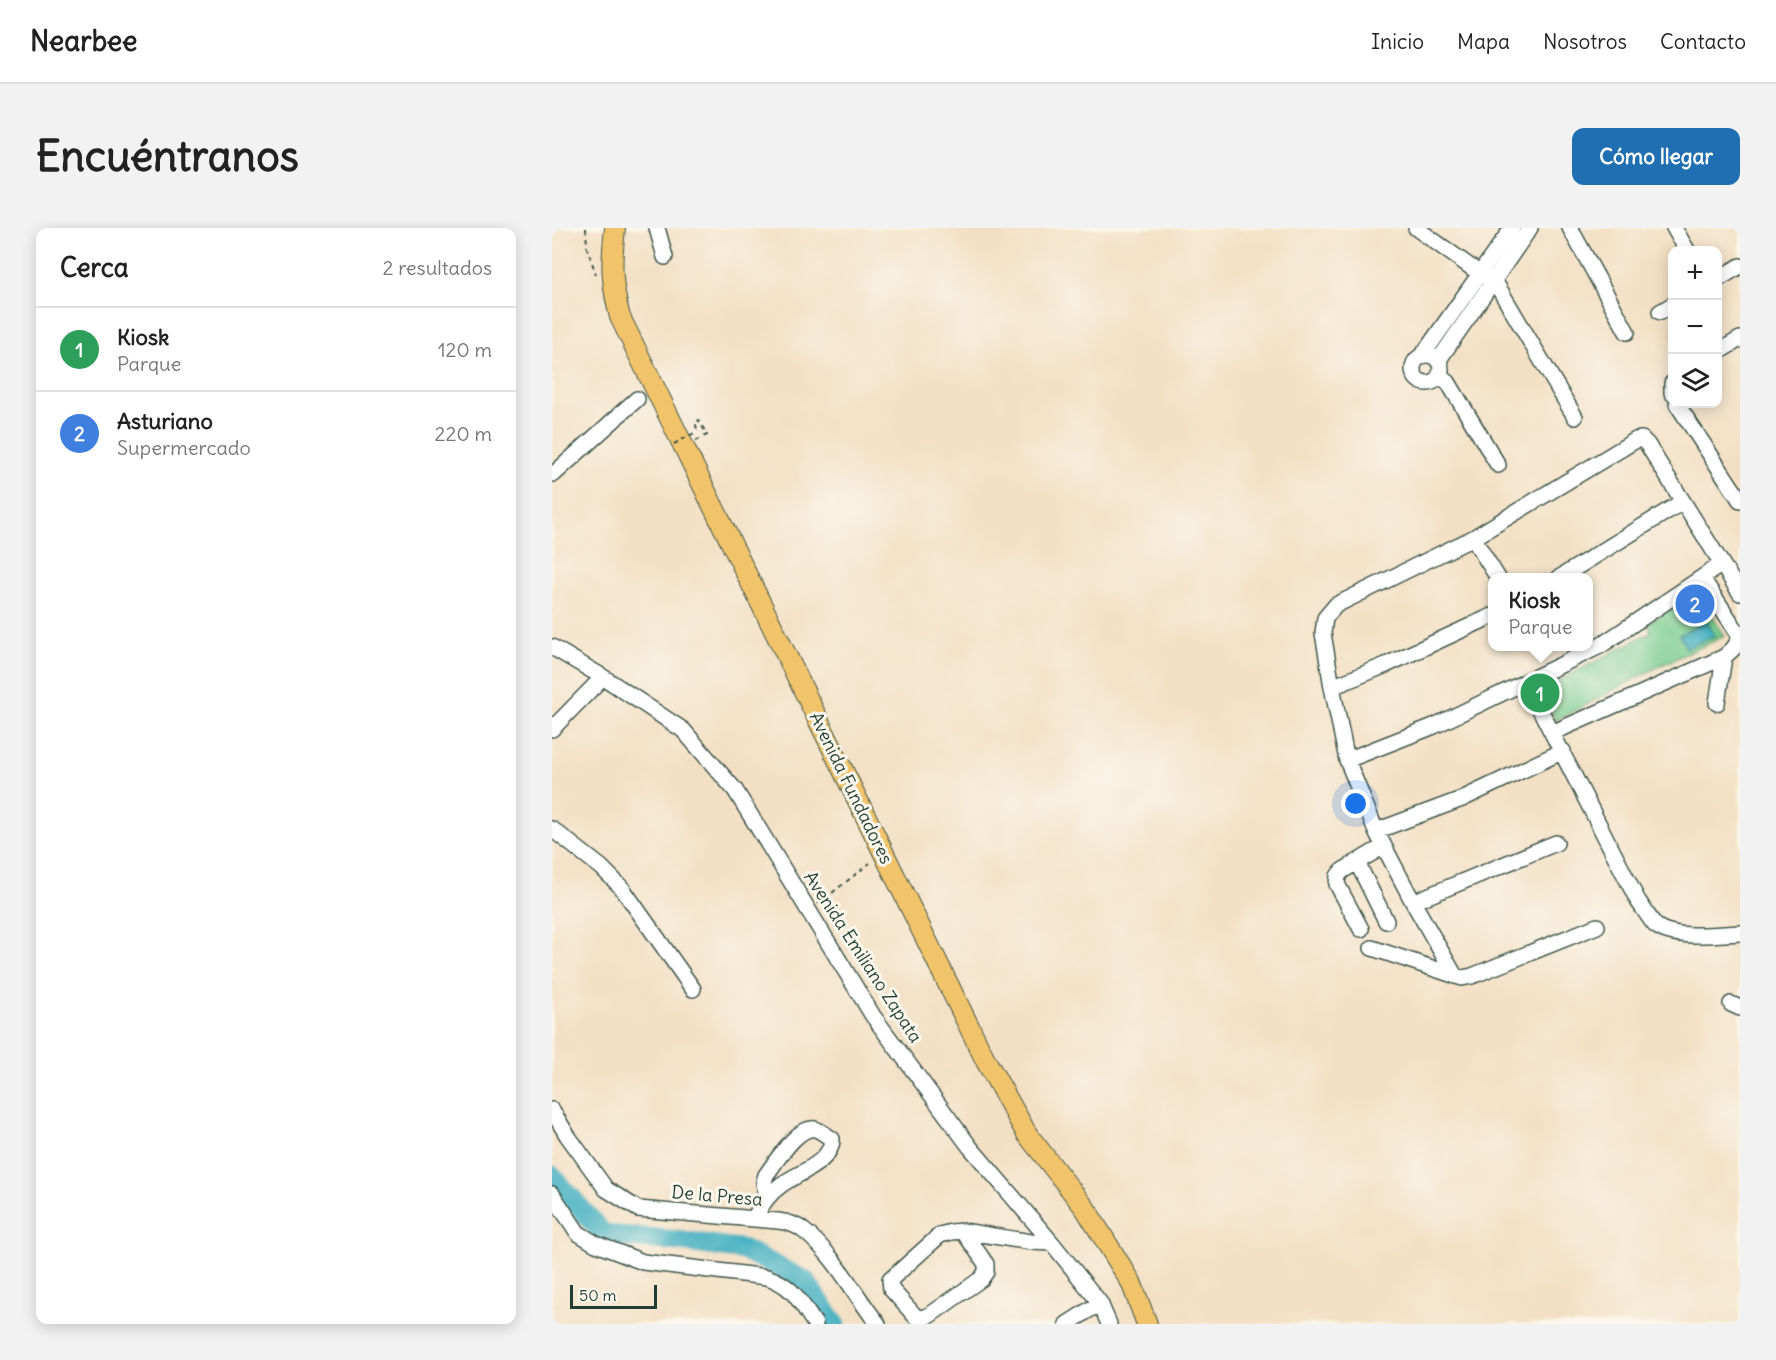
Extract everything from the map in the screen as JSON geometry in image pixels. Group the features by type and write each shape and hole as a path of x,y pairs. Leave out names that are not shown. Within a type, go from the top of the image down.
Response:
{"main road":[{"name":"Avenida Fundadores","path":"615,228 611,258 613,288 620,317 986,1061 1027,1134 1091,1217 1131,1282 1147,1324"},
{"name":"Avenida Fundadores","path":"628,228 624,259 626,287 633,313 689,439 993,1047 1034,1123 1093,1198 1140,1278 1160,1324"}],"street":[{"path":"657,228 665,257"},
{"path":"1416,228 1479,273 1494,280 1575,417"},
{"path":"1512,228 1422,356 1415,362 1413,367 1418,380 1432,382 1438,368 1530,228"},
{"path":"1570,228 1628,332"},
{"path":"1674,228 1685,246"},
{"path":"1722,277 1740,266"},
{"path":"1722,350 1740,339"},
{"path":"1422,356 1431,356 1498,465"},
{"path":"554,474 644,393"},
{"path":"1680,408 1740,500"},
{"path":"1455,976 1376,831 1347,760 1323,633 1325,618 1336,605 1473,538 1636,440 1642,439 1740,593"},
{"path":"1566,573 1682,502"},
{"path":"1473,538 1495,573"},
{"path":"1593,649 1722,564"},
{"path":"1554,732 1724,657 1733,650 1740,638 1702,578"},
{"path":"1332,687 1488,618"},
{"name":"Avenida Emiliano Zapata","path":"552,646 683,730 735,790 873,1016 970,1147 1100,1303 1109,1324"},
{"path":"1347,760 1434,726 1590,651"},
{"path":"1717,703 1724,657"},
{"path":"552,729 603,677"},
{"path":"1526,682 1554,732 1638,901 1655,925 1668,933 1740,933"},
{"path":"1376,831 1462,799 1563,751"},
{"path":"552,829 601,867 622,888 693,989"},
{"path":"1413,902 1556,843"},
{"path":"1361,929 1337,884 1338,876 1342,871 1384,846"},
{"path":"1357,862 1386,921"},
{"path":"1372,948 1455,976 1472,976 1597,926"},
{"name":"De la Presa","path":"552,1110 606,1189 624,1202 638,1209 787,1222 805,1232 835,1265 878,1324"},
{"path":"754,1218 766,1198 781,1185 815,1165 832,1146 832,1139 816,1129 798,1134 766,1175 764,1182 766,1198"},
{"path":"552,1194 578,1233 596,1244 643,1262 768,1277 782,1282 792,1291 815,1324"},
{"path":"963,1231 986,1264 986,1272 930,1315 922,1318 916,1317 891,1289 890,1280 940,1234 963,1231 1031,1242 1052,1243"},
{"path":"1067,1324 1100,1303"}],"path":[{"path":"699,420 707,435 689,439 694,423 699,420"},
{"path":"809,912 883,853"}],"green space":[{"path":"1697,593 1725,636 1657,667 1556,721 1539,691 1651,632 1648,623"}],"water":[{"path":"1707,621 1715,636 1686,648 1679,635"}],"waterway":[{"path":"552,1176 604,1235 681,1241 745,1250 805,1281 835,1324"}],"place":[{"name":"Asturiano","path":"1695,604"},
{"name":"Kiosk","path":"1540,693"}]}
